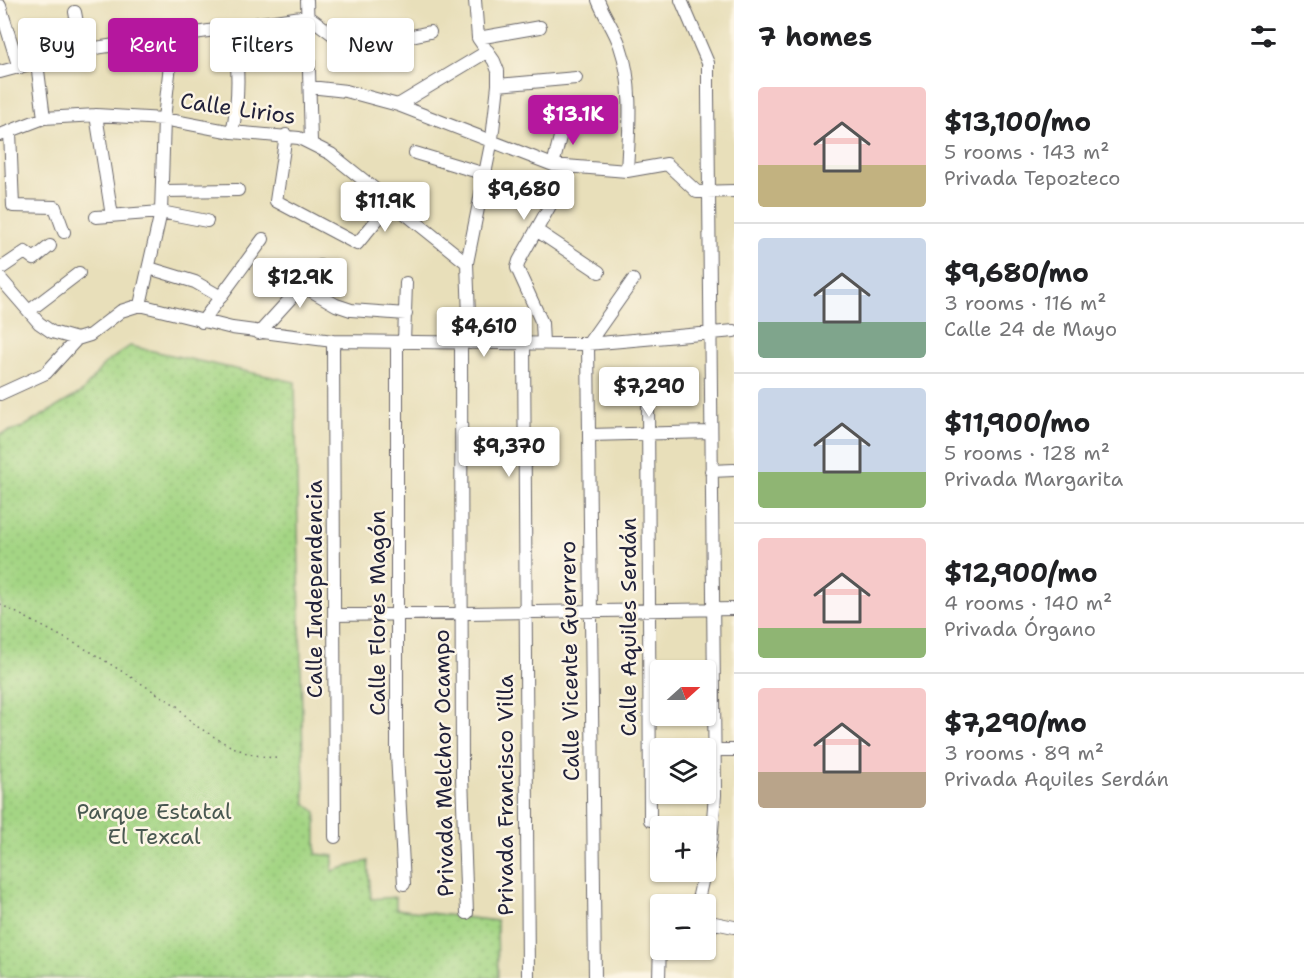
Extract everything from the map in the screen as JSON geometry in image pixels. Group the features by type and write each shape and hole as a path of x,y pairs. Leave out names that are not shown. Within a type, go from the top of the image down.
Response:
{"street":[{"path":"307,0 311,142"},
{"path":"475,0 478,38 488,51 498,71 498,85 576,78"},
{"path":"598,0 620,43 625,61 630,122 627,171"},
{"path":"681,0 708,63 713,738"},
{"path":"0,6 18,65"},
{"path":"75,12 76,18"},
{"path":"297,18 308,16 352,49 430,32"},
{"path":"478,38 540,27"},
{"path":"398,105 488,51"},
{"path":"0,72 18,68"},
{"path":"38,72 44,118"},
{"path":"140,304 164,191 164,119 169,72"},
{"path":"231,132 238,104 238,72"},
{"name":"Privada Melchor Ocampo","path":"467,913 462,777 462,613 467,264 492,139 498,85"},
{"path":"310,87 346,91 398,105 492,139 527,157 553,165 627,171 668,164 697,192 734,191"},
{"path":"96,115 112,216"},
{"name":"Calle Lirios","path":"5,133 44,118 96,115 164,119 231,132 286,135 311,142 331,154 449,247 467,264"},
{"path":"553,165 564,120"},
{"path":"5,133 13,206 55,207 64,232"},
{"path":"286,135 276,201 357,244 391,203"},
{"path":"415,153 485,174"},
{"path":"543,343 542,323 517,268 571,168"},
{"path":"164,191 238,190"},
{"path":"96,217 161,212 207,221"},
{"path":"536,230 599,272"},
{"path":"202,322 263,239"},
{"path":"0,269 25,252 34,259 50,246"},
{"path":"259,333 320,266"},
{"path":"149,268 195,282 220,297"},
{"path":"29,311 79,273"},
{"path":"0,278 29,311 52,332 77,339"},
{"path":"588,344 633,280"},
{"name":"Calle Flores Magón","path":"404,884 397,754 400,342 405,314 406,283"},
{"path":"301,285 336,305 351,310 405,314"},
{"path":"0,394 46,373 77,339 90,335 121,311 140,304 202,322 259,333 333,341 588,344 734,332"},
{"name":"Calle Independencia","path":"333,341 335,837"},
{"name":"Privada Francisco Villa","path":"524,343 528,978"},
{"name":"Calle Vicente Guerrero","path":"588,344 589,612 595,978"},
{"name":"Calle Aquiles Serdán","path":"648,397 650,820"},
{"path":"589,435 710,432"},
{"path":"711,471 734,470"},
{"path":"335,615 734,609"},
{"path":"716,750 734,750"},
{"path":"699,894 711,842 714,804"},
{"path":"716,924 734,927"},
{"path":"659,978 660,960"}],"path":[{"path":"0,604 91,652 177,706 193,724 226,744 249,754 280,759"}],"green space":[{"name":"Parque Estatal El Texcal","path":"130,346 295,382 303,761 305,803 316,812 316,854 334,856 332,871 368,861 371,899 396,897 396,909 497,921 498,978 0,978 0,434 23,427 82,392 104,364"}]}
